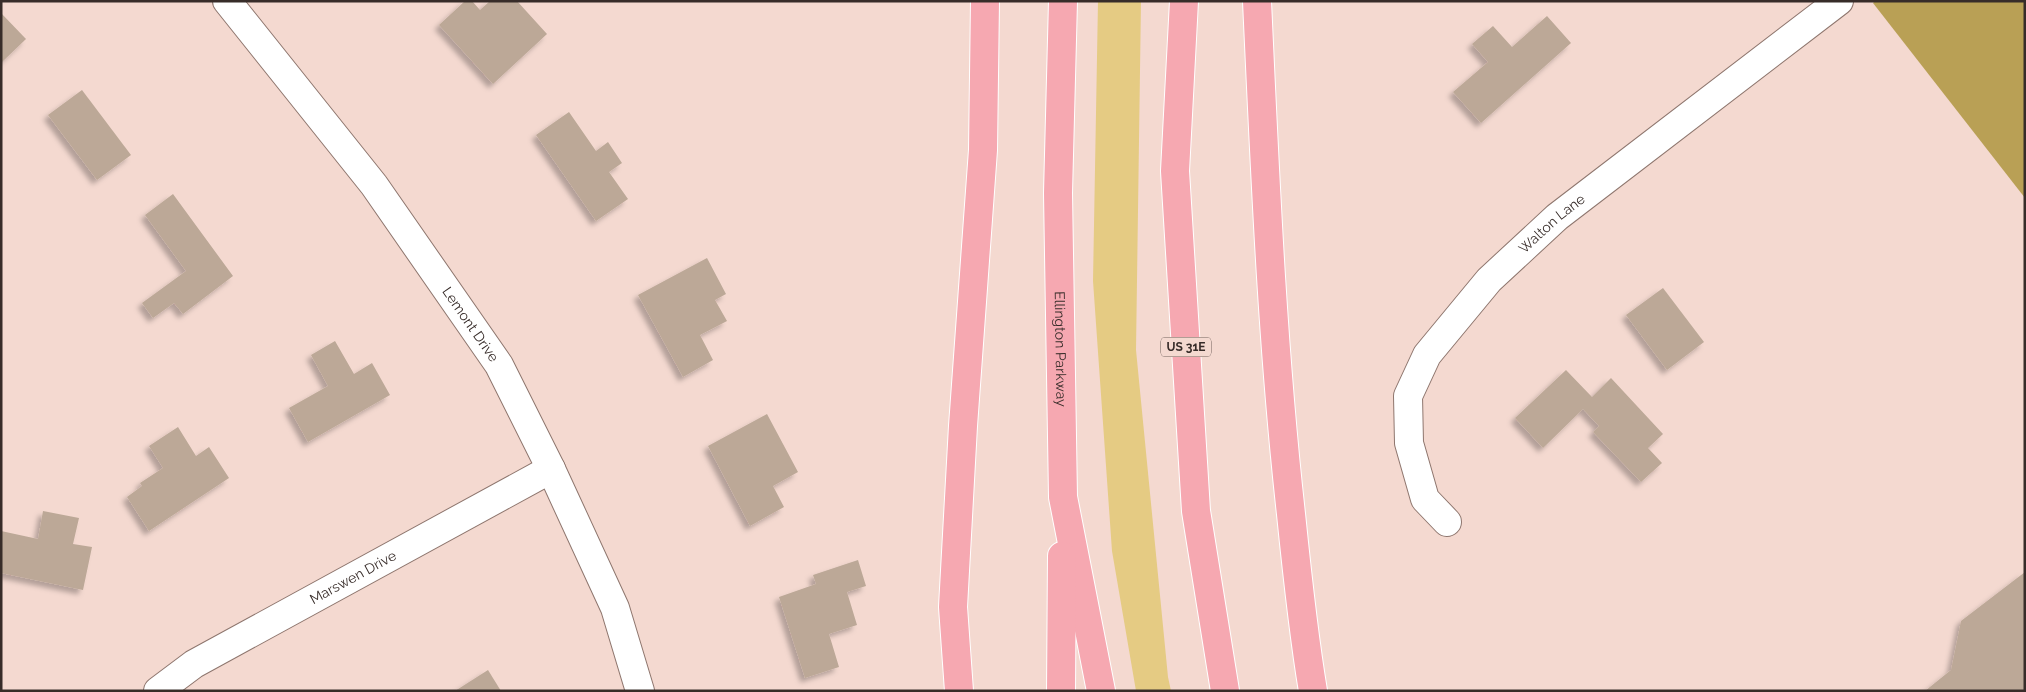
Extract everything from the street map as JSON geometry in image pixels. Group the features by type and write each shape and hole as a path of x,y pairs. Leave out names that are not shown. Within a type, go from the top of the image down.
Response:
{"highway":[{"path":"959,691 953,607 982,150 985,1"},
{"name":"Ellington Parkway","path":"1063,1 1058,193 1063,497 1101,691"},
{"name":"US 31E","path":"1184,1 1175,171 1177,210 1196,511 1225,691"},
{"path":"1257,1 1266,190 1282,430 1305,644 1314,691"},
{"path":"1062,691 1063,497"}],"street":[{"name":"Lemont Drive","path":"226,1 374,185 499,365 551,470 615,608 640,691"},
{"name":"Walton Lane","path":"1448,522 1425,498 1409,442 1408,396 1427,355 1489,280 1556,217 1839,1"},
{"name":"Marswen Drive","path":"158,691 194,664 551,470"}],"shaded area":[{"path":"1098,1 1141,1 1136,350 1168,677 1171,691 1136,691 1112,551 1093,281"},
{"path":"1875,1 2025,1 2025,198 1873,3"}],"building":[{"path":"465,1 472,1 480,10 490,1 517,1 547,34 493,84 439,25"},
{"path":"1,13 26,39 1,63"},
{"path":"1547,16 1571,43 1481,123 1453,92 1488,62 1472,44 1493,26 1512,47"},
{"path":"82,90 131,155 97,180 48,115"},
{"path":"569,112 596,151 608,142 622,163 609,172 628,199 596,221 536,135"},
{"path":"173,194 233,276 183,314 174,303 153,318 142,303 186,271 145,215"},
{"path":"707,258 726,294 715,300 727,321 700,335 713,360 683,377 638,295"},
{"path":"1663,288 1704,342 1667,370 1626,315"},
{"path":"335,341 354,374 372,363 390,395 308,442 289,408 328,386 311,355"},
{"path":"1566,370 1592,397 1611,378 1663,434 1648,448 1662,463 1641,482 1593,432 1599,426 1583,409 1543,448 1515,418"},
{"path":"767,414 798,472 773,486 784,507 750,526 708,446"},
{"path":"178,427 196,456 209,447 229,478 149,531 127,497 142,486 140,483 163,468 149,446"},
{"path":"43,511 79,518 73,544 92,547 83,590 1,573 1,531 38,539"},
{"path":"858,560 866,586 847,592 857,625 829,634 839,667 805,678 779,597 816,584 813,575"},
{"path":"2025,572 2025,691 1925,691 1951,670 1961,621"},
{"path":"488,670 501,691 455,691"}]}
